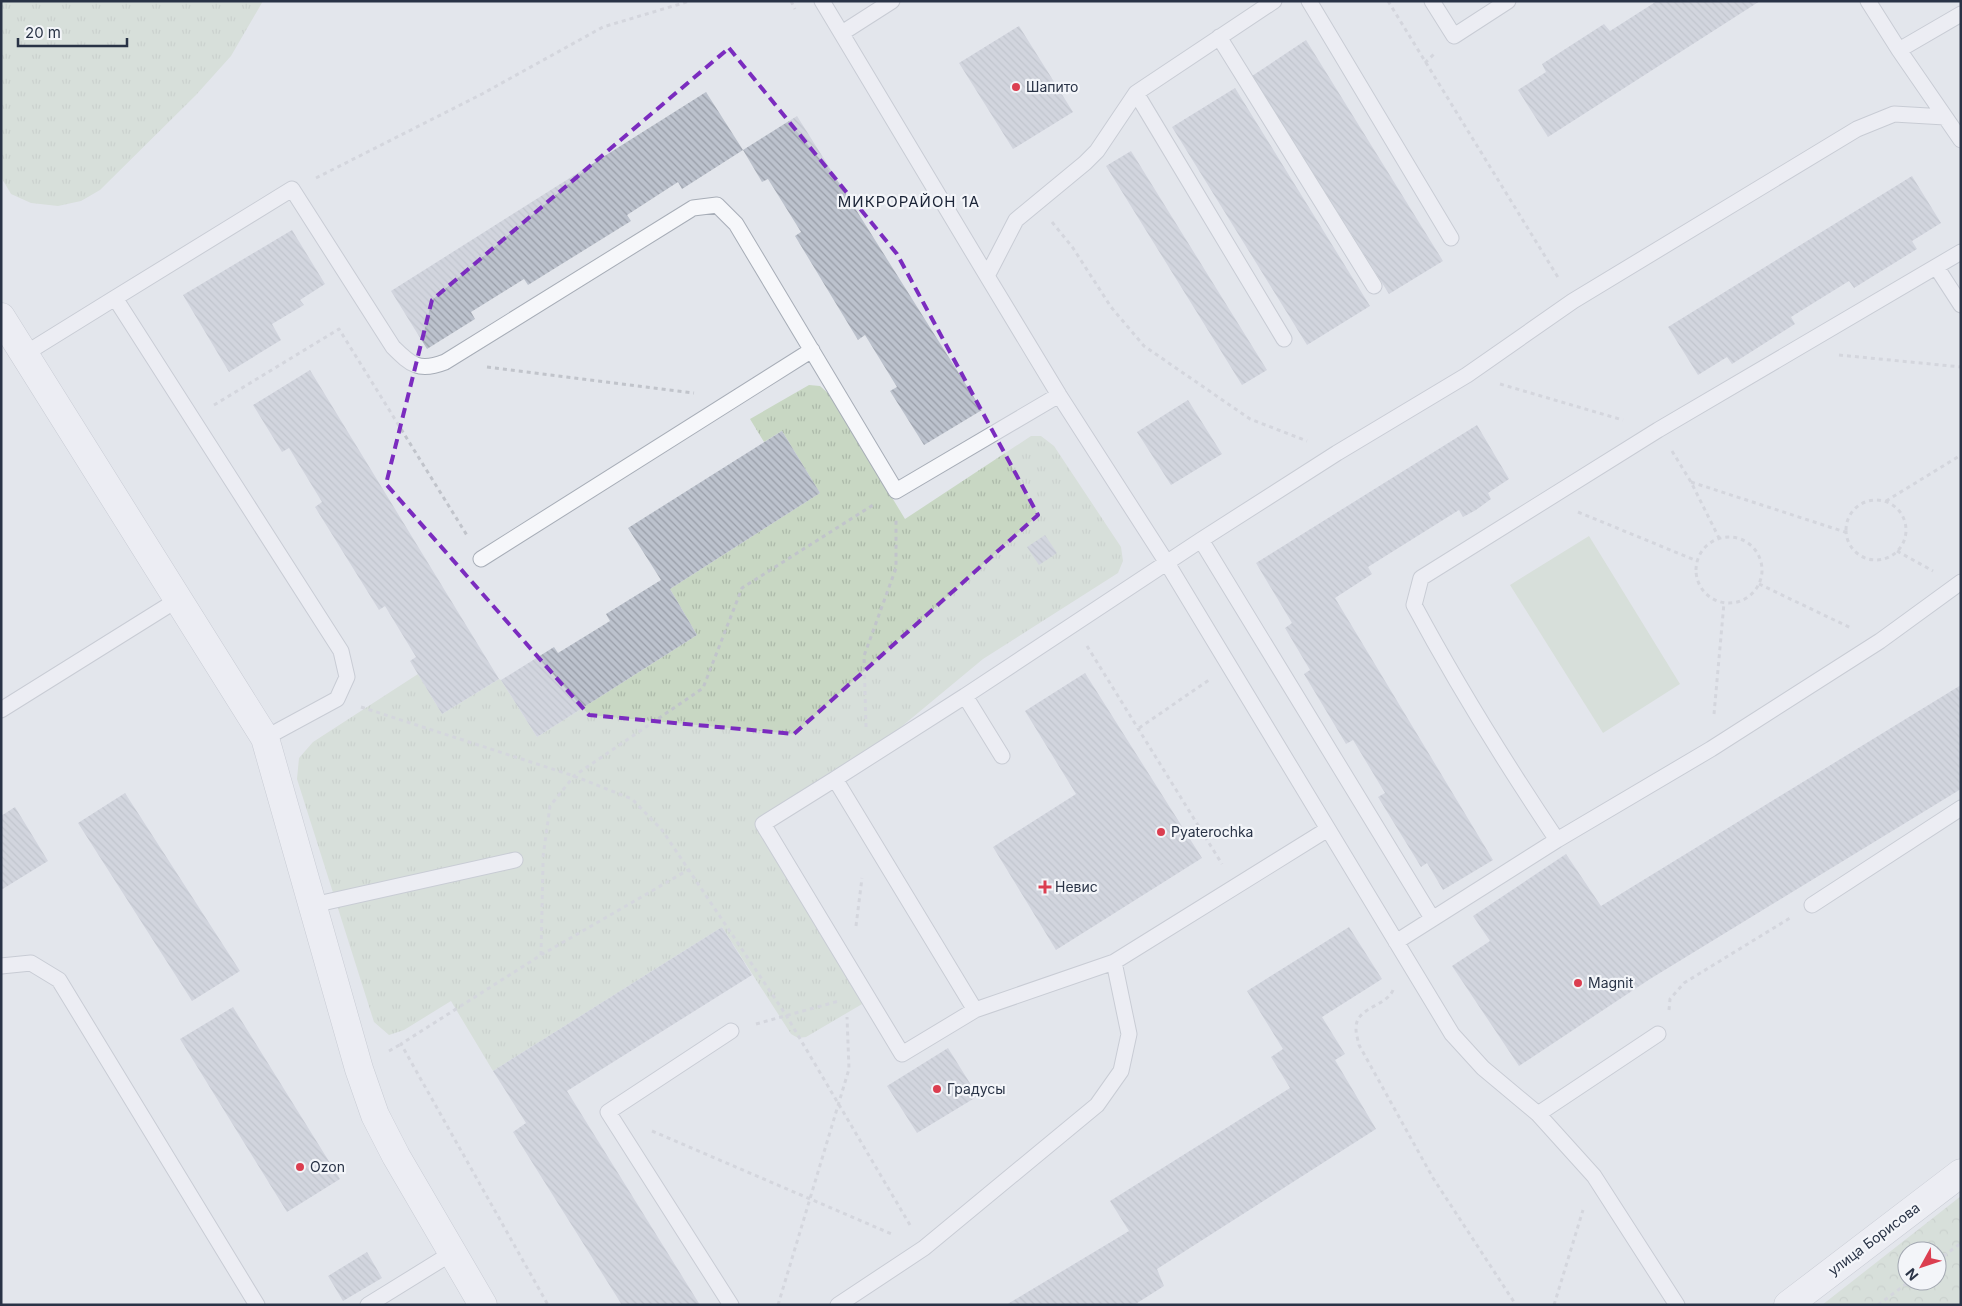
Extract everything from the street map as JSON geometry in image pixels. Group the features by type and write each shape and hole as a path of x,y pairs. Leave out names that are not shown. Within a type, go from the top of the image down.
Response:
{"street":[{"path":"1,317 23,355 265,738 359,1069 375,1115 396,1156 483,1305"},
{"name":"улица Борисова","path":"1788,1305 1961,1174"}],"lane":[{"path":"822,1 986,276 1059,395 1167,563 1452,1034 1483,1068 1538,1114 1594,1176 1677,1305"},
{"path":"842,33 892,1"},
{"path":"986,276 1016,220 1097,151 1136,93 1274,1"},
{"path":"1309,1 1451,238"},
{"path":"1432,1 1454,36 1508,1"},
{"path":"1868,1 1961,140"},
{"path":"1899,50 1961,14"},
{"path":"1219,37 1374,286"},
{"path":"1136,93 1284,339"},
{"path":"1328,830 1114,962 975,1010 902,1054 763,824 965,696 1201,540 1338,453 1467,375 1573,301 1857,129 1894,114 1946,117"},
{"path":"23,355 292,189 393,347 409,363 430,367 445,362 693,208 717,206 736,224 896,491 1059,395"},
{"path":"1557,840 1532,803 1433,640 1414,605 1421,578 1658,430 1937,268 1961,252"},
{"path":"1937,268 1961,305"},
{"path":"115,298 341,650 347,677 337,699 265,738"},
{"path":"481,559 812,350"},
{"path":"1201,540 1432,918"},
{"path":"1396,942 1557,840 1711,749 1880,641 1959,583"},
{"path":"1,710 177,600"},
{"path":"965,696 1002,756"},
{"path":"835,778 975,1010"},
{"path":"1812,905 1961,808"},
{"path":"313,905 515,860"},
{"path":"838,1305 924,1248 1097,1105 1122,1071 1129,1034 1114,962"},
{"path":"1,966 31,963 59,980 257,1305"},
{"path":"731,1031 608,1112 731,1305"},
{"path":"1538,1114 1658,1034"},
{"path":"368,1305 452,1254"}],"path":[{"path":"292,189 366,154 482,94 603,27 690,1"},
{"path":"791,1 796,10"},
{"path":"1388,1 1573,301"},
{"path":"1036,203 1073,248 1111,307 1144,346 1250,419 1338,453"},
{"path":"193,418 340,328 481,559"},
{"path":"1794,350 1961,367"},
{"path":"445,362 735,398"},
{"path":"1467,375 1658,430 1691,482 1719,538"},
{"path":"1886,501 1961,455"},
{"path":"1691,482 1846,532"},
{"path":"866,759 864,656 896,568 896,491"},
{"path":"541,956 543,851 550,806 574,776 703,688 742,588 896,491"},
{"path":"1548,500 1697,561"},
{"path":"1866,501 1886,501 1902,514 1906,533 1898,551 1890,557 1870,560 1860,556 1847,541 1846,522 1851,512 1866,501"},
{"path":"1719,538 1740,538 1750,544 1757,552 1761,562 1762,573 1754,593 1734,603 1724,603 1713,599 1704,592 1696,572 1697,561 1702,551 1709,543 1719,538"},
{"path":"1898,551 1959,583"},
{"path":"1759,584 1880,641"},
{"path":"1711,749 1724,603"},
{"path":"1074,624 1235,886"},
{"path":"1139,728 1209,680 1205,672"},
{"path":"337,699 574,776 632,799 662,830 786,1016 924,1248"},
{"path":"778,1305 849,1069 847,999 868,834"},
{"path":"548,1305 401,1044 541,956 688,870"},
{"path":"1658,1034 1666,1027 1670,1000 1684,983 1812,905"},
{"path":"1395,982 1389,997 1361,1014 1355,1027 1359,1045 1433,1178 1516,1305"},
{"path":"731,1031 847,999"},
{"path":"608,1112 924,1248"},
{"path":"1554,1305 1594,1176"},
{"path":"1947,1254 1961,1243"},
{"path":"1878,1305 1897,1291"}],"highlighted area":[{"path":"729,48 897,254 1038,515 794,734 589,715 386,484 432,300"}],"green space":[{"path":"1,1 263,1 231,56 196,95 100,190 81,201 58,206 31,203 11,194 1,177"},
{"path":"809,385 820,386 830,395 905,519 1031,436 1041,436 1054,446 1121,547 1123,561 1118,573 983,659 895,732 763,824 869,1000 806,1037 798,1038 791,1034 722,927 493,1071 451,1001 404,1030 389,1035 374,1022 297,779 299,758 313,742 418,674 442,714 499,679 501,680 537,737 697,635 670,589 820,493 782,431 764,442 750,419"},
{"path":"1589,536 1680,684 1603,733 1510,585"},
{"path":"1961,1196 1961,1305 1822,1305 1897,1246 1897,1291 1947,1291 1947,1241 1904,1241"}],"building":[{"path":"1657,1 1760,1 1548,137 1518,90 1546,72 1542,64 1604,24 1610,31"},
{"name":"Шапито","path":"1019,26 1073,112 1013,149 959,63"},
{"path":"1306,40 1443,261 1389,294 1252,76"},
{"path":"1235,88 1370,306 1307,345 1172,127"},
{"path":"706,92 743,150 682,189 678,182 627,215 631,221 528,285 524,279 471,312 475,319 427,349 391,291"},
{"path":"797,116 982,410 924,445 890,391 897,387 865,335 858,340 795,236 801,232 768,179 762,182 743,150"},
{"path":"1131,151 1267,370 1242,385 1106,166"},
{"path":"1912,176 1941,223 1912,241 1917,249 1854,288 1849,281 1791,317 1795,324 1732,364 1727,357 1698,375 1668,327"},
{"path":"292,230 325,284 300,300 304,305 272,324 281,340 229,372 183,295"},
{"path":"310,370 499,679 442,714 410,661 416,657 385,606 379,610 315,507 322,502 289,448 282,452 253,405"},
{"path":"1188,400 1222,454 1171,485 1137,432"},
{"path":"1477,425 1509,479 1488,493 1491,499 1476,510 1463,517 1459,510 1368,567 1372,574 1335,598 1493,860 1443,890 1427,863 1421,867 1378,797 1385,793 1353,740 1346,744 1304,674 1310,670 1285,628 1292,623 1256,563"},
{"path":"782,431 820,493 670,589 697,635 537,737 501,680 554,647 558,653 610,621 606,614 661,580 628,528"},
{"path":"1045,535 1057,553 1039,565 1027,547"},
{"path":"1085,673 1202,858 1056,950 993,847 1076,794 1025,711"},
{"path":"1961,685 1961,789 1650,979 1519,1066 1452,966 1490,941 1473,916 1566,854 1601,906"},
{"path":"125,793 240,971 192,1001 78,823"},
{"path":"15,807 48,861 1,890 1,816"},
{"path":"722,927 752,975 567,1091 700,1305 622,1305 513,1132 526,1123 493,1071"},
{"path":"1349,927 1382,979 1322,1017 1345,1054 1335,1060 1376,1129 1157,1269 1164,1286 1134,1305 1006,1305 1129,1231 1110,1201 1290,1088 1271,1057 1283,1049 1247,991"},
{"path":"233,1007 340,1179 287,1212 180,1039"},
{"path":"948,1048 978,1096 917,1133 887,1086"},
{"path":"367,1252 382,1278 343,1301 328,1276"}],"place":[{"name":"Шапито","path":"1016,87"},
{"name":"Pyaterochka","path":"1161,832"},
{"name":"Невис","path":"1045,887"},
{"name":"Magnit","path":"1578,983"},
{"name":"Градусы","path":"937,1089"},
{"name":"Ozon","path":"300,1167"}],"district":[{"name":"МИКРОРАЙОН 1А","path":"909,202"}]}
